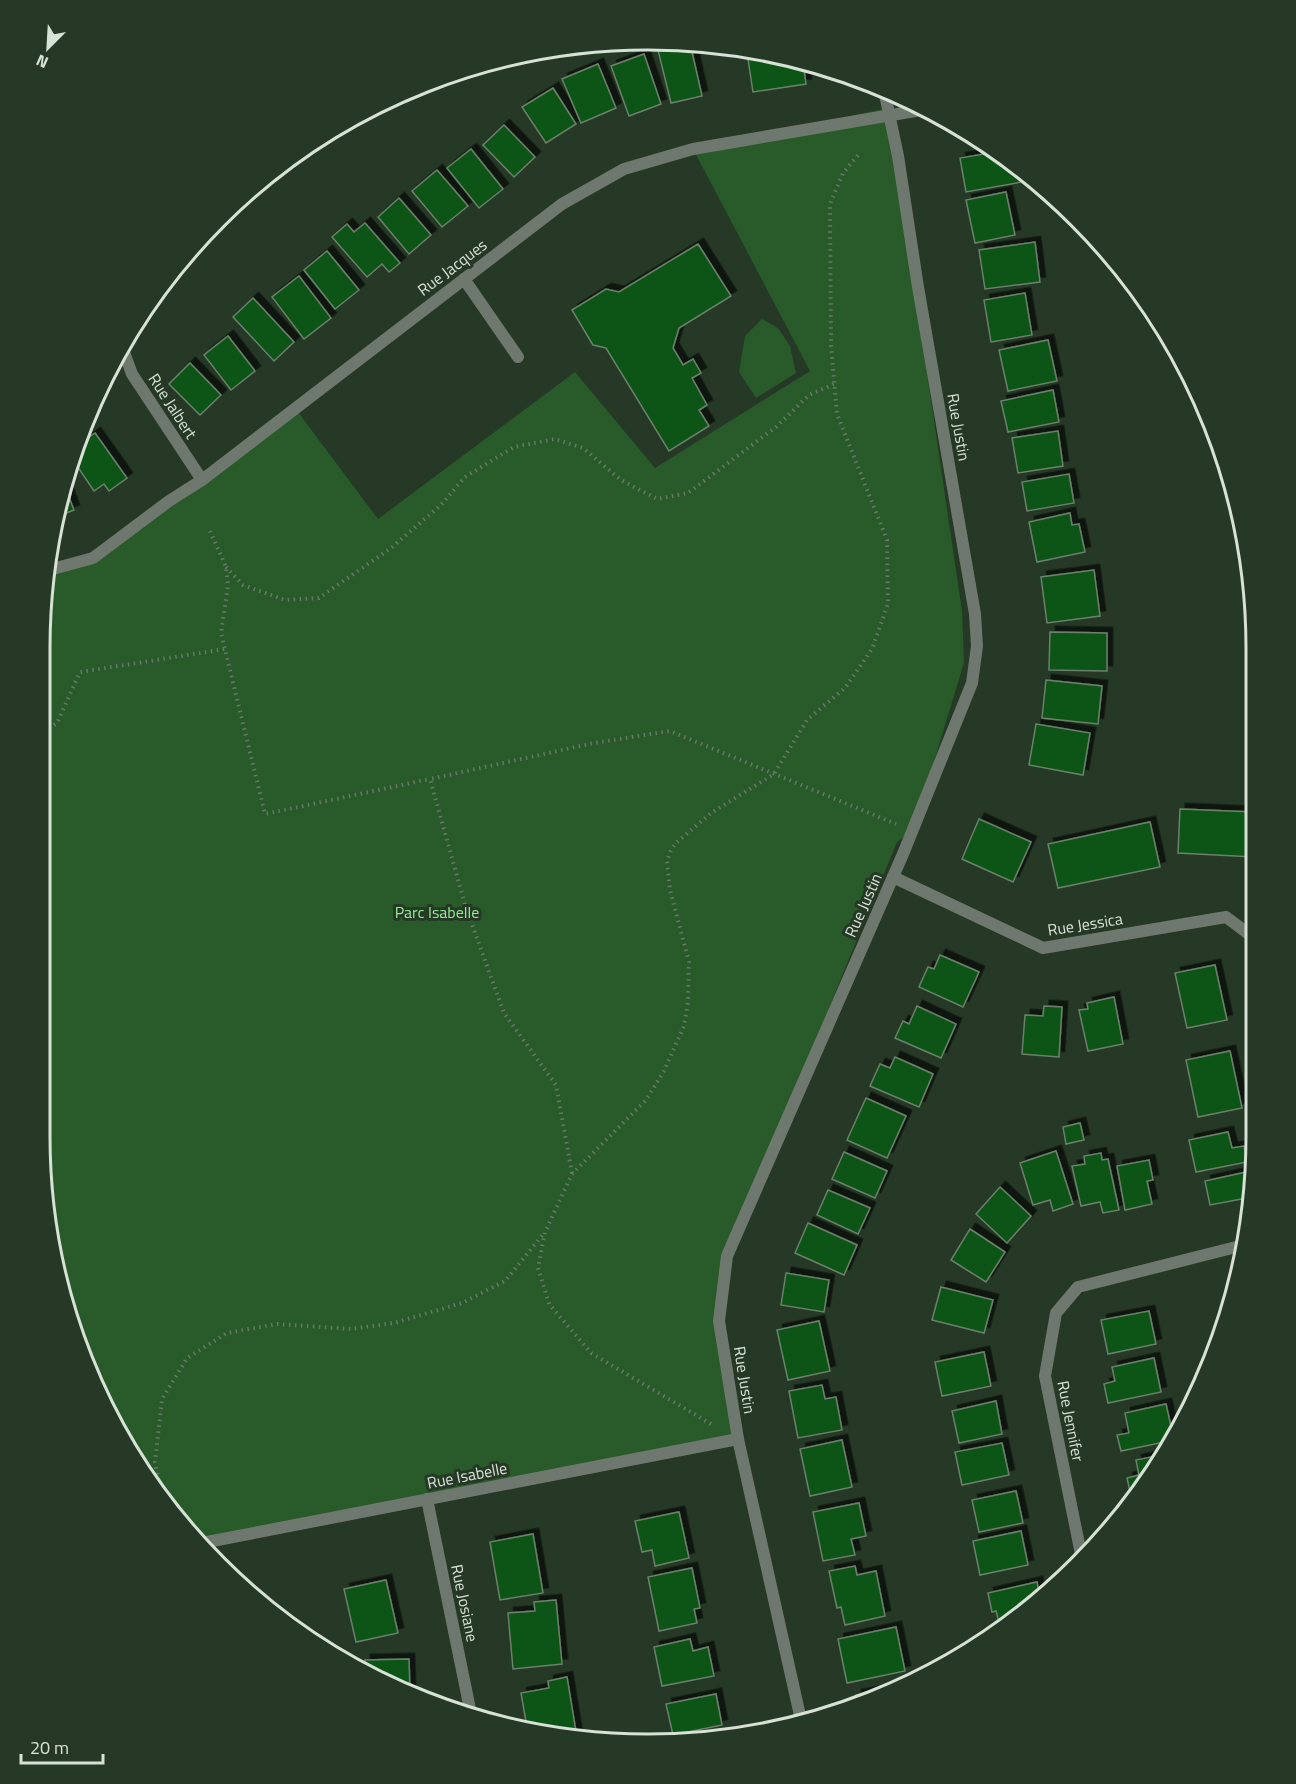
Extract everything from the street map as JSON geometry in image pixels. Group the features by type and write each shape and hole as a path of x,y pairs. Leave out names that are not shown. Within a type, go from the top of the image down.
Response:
{"street":[{"name":"Rue Justin","path":"800,1715 738,1439 719,1321 727,1256 913,830 972,683 977,646 975,614 918,287 898,156 886,99"},
{"name":"Rue Jacques","path":"55,568 93,558 169,501 202,480 562,204 624,169 693,149 913,111"},
{"path":"464,279 518,357"},
{"name":"Rue Jalbert","path":"126,357 132,374 202,480"},
{"name":"Rue Jessica","path":"893,877 1043,948 1226,917 1246,932"},
{"name":"Rue Jennifer","path":"1080,1550 1045,1376 1056,1313 1078,1287 1236,1247"},
{"name":"Rue Isabelle","path":"208,1542 738,1439"},
{"name":"Rue Josiane","path":"427,1499 470,1707"}],"path":[{"path":"738,1439 591,1353 549,1304 538,1268 545,1232 572,1174 646,1100 664,1071 684,1026 688,1002 689,963 670,890 667,861 672,850 676,843 711,813 774,774 807,720 845,688 872,649 888,604 887,540 837,414 831,346 830,204 843,173 859,154"},
{"path":"226,567 243,585 285,600 319,598 392,548 441,505 465,477 514,447 555,439 583,448 621,480 657,499 688,493 776,427 809,395 834,384"},
{"path":"210,531 226,567 228,586 221,633 265,814 594,743 670,731 913,830"},
{"path":"50,728 57,723 80,672 225,650"},
{"path":"430,779 465,905 504,1012 556,1085 572,1174"},
{"path":"159,1481 155,1462 162,1399 187,1358 227,1333 277,1324 351,1329 394,1323 462,1303 505,1281 545,1232"}],"green space":[{"name":"Parc Isabelle","path":"888,108 962,611 964,663 913,830 897,842 727,1256 719,1321 738,1439 208,1542 150,1469 111,1401 81,1328 61,1253 51,1175 50,1136 50,648 56,567 93,558 295,408 378,519 575,372 655,468 810,371 693,149"},
{"path":"762,319 778,328 790,346 796,373 756,398 739,372 745,336"}],"building":[{"path":"658,50 692,52 702,96 671,103"},
{"path":"644,54 661,104 629,116 611,66"},
{"path":"748,59 804,70 806,84 753,92"},
{"path":"598,64 616,108 581,123 562,79"},
{"path":"553,88 576,124 546,143 522,107"},
{"path":"504,125 535,157 514,177 483,145"},
{"path":"471,149 503,189 479,208 447,168"},
{"path":"986,154 1022,182 966,192 960,158"},
{"path":"437,170 468,206 442,227 412,191"},
{"path":"1006,192 1015,235 975,243 966,200"},
{"path":"399,198 431,235 409,254 378,217"},
{"path":"365,223 400,263 389,272 382,264 367,277 332,237 347,224 354,232"},
{"path":"1035,242 1040,282 985,289 979,250"},
{"path":"698,244 731,296 679,328 673,348 683,365 693,359 701,373 692,378 707,405 699,410 709,426 669,451 606,348 593,345 572,310 606,289 619,292"},
{"path":"327,251 359,290 335,309 304,270"},
{"path":"299,276 331,318 304,339 272,297"},
{"path":"1025,293 1032,335 991,342 984,300"},
{"path":"253,298 294,342 274,361 233,317"},
{"path":"228,336 255,371 231,390 204,355"},
{"path":"1048,340 1057,381 1008,391 999,350"},
{"path":"190,363 221,395 200,415 169,384"},
{"path":"1053,390 1059,422 1008,432 1001,401"},
{"path":"1058,431 1063,466 1018,473 1012,438"},
{"path":"95,433 127,478 109,491 104,484 94,491 78,467 88,438"},
{"path":"1069,474 1074,503 1027,511 1022,482"},
{"path":"69,497 74,510 65,513"},
{"path":"1070,513 1072,525 1079,524 1085,552 1037,562 1029,522"},
{"path":"1094,570 1100,616 1047,623 1041,577"},
{"path":"1050,632 1107,633 1107,671 1049,670"},
{"path":"1046,680 1102,686 1098,724 1042,718"},
{"path":"1036,724 1090,733 1083,775 1029,765"},
{"path":"1180,809 1246,812 1246,857 1178,853"},
{"path":"979,819 1031,842 1013,882 962,859"},
{"path":"1150,822 1160,867 1058,888 1048,844"},
{"path":"940,955 979,972 963,1007 919,987 928,967 934,969"},
{"path":"1215,965 1227,1020 1187,1028 1175,973"},
{"path":"1114,997 1123,1044 1088,1051 1079,1010 1088,1009 1087,1003"},
{"path":"917,1006 956,1024 941,1058 895,1038 903,1021 909,1024"},
{"path":"1044,1006 1062,1007 1059,1057 1022,1054 1025,1015 1043,1016"},
{"path":"1230,1051 1242,1108 1198,1117 1186,1060"},
{"path":"895,1057 933,1074 919,1107 870,1086 880,1064 890,1068"},
{"path":"866,1098 906,1116 887,1158 847,1140"},
{"path":"1080,1123 1084,1140 1066,1144 1063,1127"},
{"path":"1228,1132 1232,1148 1244,1146 1245,1162 1196,1172 1189,1140"},
{"path":"1056,1151 1073,1204 1053,1211 1050,1200 1033,1205 1020,1163"},
{"path":"844,1152 887,1171 875,1198 832,1179"},
{"path":"1101,1153 1102,1160 1108,1159 1119,1210 1103,1213 1100,1202 1081,1206 1072,1166 1085,1164 1084,1156"},
{"path":"1149,1160 1153,1180 1147,1181 1152,1204 1125,1210 1117,1166"},
{"path":"1245,1172 1243,1199 1210,1205 1205,1181"},
{"path":"1000,1187 1031,1216 1007,1243 976,1214"},
{"path":"828,1190 870,1208 858,1234 817,1215"},
{"path":"808,1223 857,1245 844,1275 795,1253"},
{"path":"970,1229 1005,1252 986,1282 951,1260"},
{"path":"786,1273 829,1280 824,1312 781,1305"},
{"path":"941,1287 993,1300 984,1333 932,1320"},
{"path":"1149,1311 1156,1344 1108,1354 1101,1320"},
{"path":"819,1321 830,1371 788,1380 777,1330"},
{"path":"984,1352 991,1386 942,1396 935,1362"},
{"path":"1154,1358 1161,1392 1108,1403 1104,1384 1115,1381 1112,1367"},
{"path":"822,1385 825,1399 836,1397 842,1430 798,1438 789,1391"},
{"path":"996,1401 1002,1434 959,1443 952,1411"},
{"path":"1166,1404 1171,1426 1162,1443 1121,1451 1117,1435 1129,1433 1125,1413"},
{"path":"842,1440 852,1487 810,1496 800,1449"},
{"path":"1002,1443 1009,1475 962,1485 955,1452"},
{"path":"1153,1457 1130,1491 1127,1478 1139,1475 1136,1460"},
{"path":"1016,1491 1023,1523 979,1532 972,1500"},
{"path":"859,1503 866,1536 851,1539 855,1555 823,1561 813,1512"},
{"path":"679,1512 689,1558 655,1566 652,1550 642,1552 635,1521"},
{"path":"1021,1531 1028,1565 980,1575 973,1541"},
{"path":"533,1534 543,1593 500,1600 490,1542"},
{"path":"855,1566 857,1575 876,1571 885,1616 845,1625 841,1607 837,1608 829,1571"},
{"path":"692,1568 700,1608 694,1609 697,1623 659,1631 648,1577"},
{"path":"386,1580 398,1633 356,1642 344,1589"},
{"path":"1037,1582 1038,1590 999,1621 996,1611 992,1612 988,1593"},
{"path":"556,1600 562,1664 513,1669 508,1613 535,1611 534,1602"},
{"path":"896,1627 905,1671 847,1683 838,1639"},
{"path":"690,1639 693,1651 708,1647 714,1676 662,1686 654,1647"},
{"path":"409,1659 410,1685 383,1673 365,1663 365,1660"},
{"path":"567,1677 576,1730 526,1722 521,1693 549,1688 548,1681"},
{"path":"716,1694 722,1725 673,1733 666,1704"}]}
